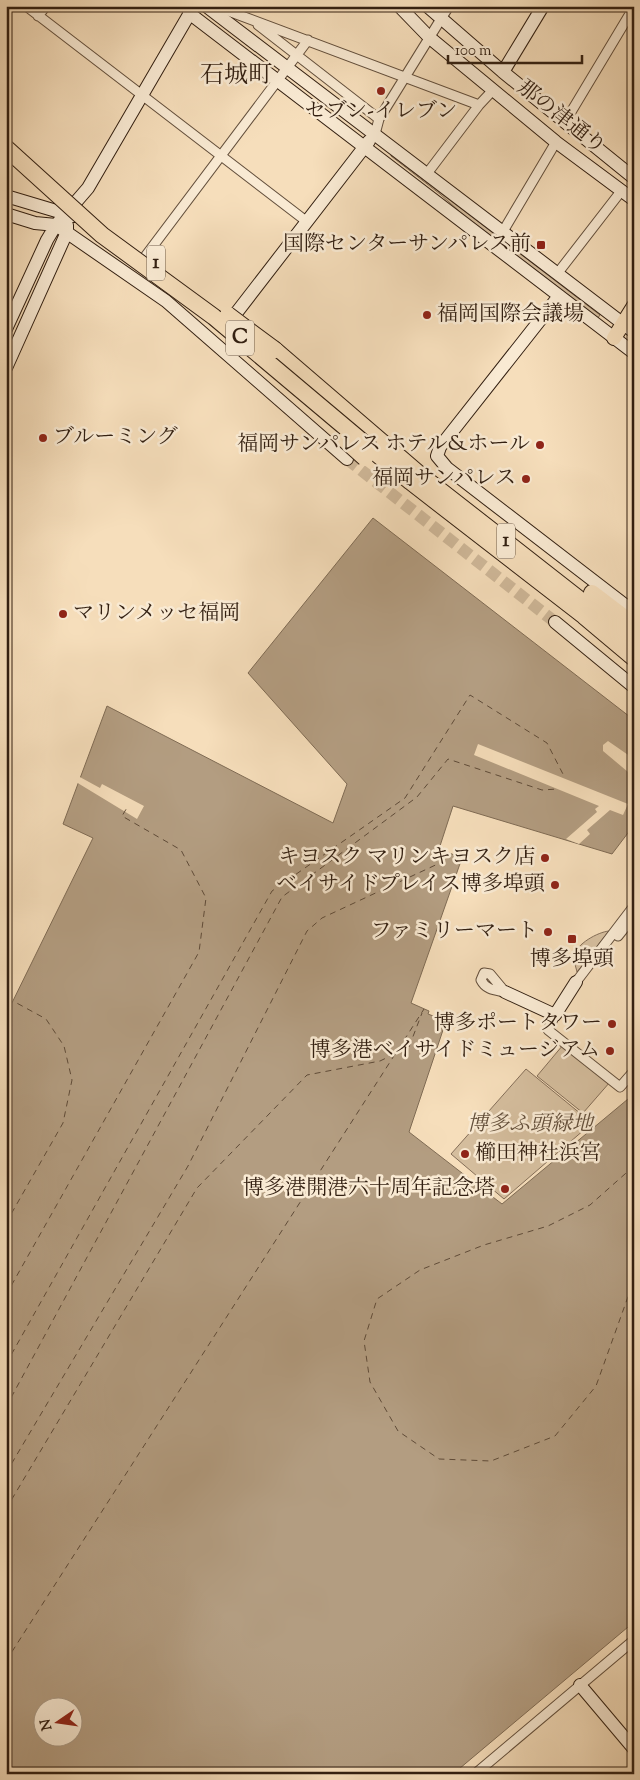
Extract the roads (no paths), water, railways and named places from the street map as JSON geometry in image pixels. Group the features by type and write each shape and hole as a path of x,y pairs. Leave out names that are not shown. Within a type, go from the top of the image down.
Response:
{"highway":[{"name":"C","path":"6,148 39,175"},
{"name":"C","path":"6,148 102,234 214,317 411,482 584,616 634,658"},
{"path":"6,159 102,234"},
{"name":"1","path":"39,175 106,228 275,350 418,473 634,643"},
{"path":"214,317 318,416 405,490 545,598 634,643"},
{"path":"275,350 335,392 424,464 634,625"}],"main road":[{"path":"614,338 628,328 634,306"}],"street":[{"path":"26,6 142,93 306,221"},
{"path":"38,16 46,6"},
{"path":"206,6 628,328"},
{"path":"215,6 479,105"},
{"name":"那の津通り","path":"399,6 430,38 556,142 634,200"},
{"name":"那の津通り","path":"427,6 503,72 633,175"},
{"path":"214,341 374,134 380,119 449,6"},
{"path":"503,72 543,6"},
{"path":"565,122 634,7"},
{"path":"6,329 56,225 88,188 192,10 278,81 634,353"},
{"path":"252,20 380,119"},
{"path":"141,262 223,156 308,40"},
{"path":"426,175 479,105 493,90"},
{"path":"502,233 556,142"},
{"path":"557,274 622,190"},
{"path":"6,196 68,213 141,262 198,306 214,341"},
{"path":"6,368 67,232 68,213"},
{"path":"6,214 35,222 56,225 166,300 347,459"},
{"path":"558,296 440,448 437,456 446,468 634,612"},
{"path":"555,622 634,687"},
{"path":"634,906 576,982 555,1014 548,1030 620,1088 634,1071"},
{"path":"576,982 592,969 634,916"},
{"path":"505,992 555,1014"},
{"path":"475,1774 634,1640"},
{"path":"580,1685 634,1749"}],"tunnel":[{"path":"347,459 555,622"}],"place":[{"name":"セブン-イレブン","path":"381,91"},
{"name":"国際センターサンパレス前","path":"541,245"},
{"name":"福岡国際会議場","path":"427,315"},
{"name":"ブルーミング","path":"43,438"},
{"name":"福岡サンパレス ホテル&ホール","path":"540,445"},
{"name":"福岡サンパレス","path":"526,479"},
{"name":"マリンメッセ福岡","path":"63,614"},
{"name":"キヨスク マリンキヨスク店","path":"545,858"},
{"name":"ベイサイドプレイス博多埠頭","path":"555,885"},
{"name":"ファミリーマート","path":"548,932"},
{"name":"博多埠頭","path":"572,939"},
{"name":"博多ポートタワー","path":"612,1024"},
{"name":"博多港ベイサイドミュージアム","path":"610,1051"},
{"name":"櫛田神社浜宮","path":"465,1154"},
{"name":"博多港開港六十周年記念塔","path":"505,1189"}],"district":[{"name":"石城町","path":"236,76"}],"park label":[{"name":"博多ふ頭緑地","path":"530,1125"}]}
